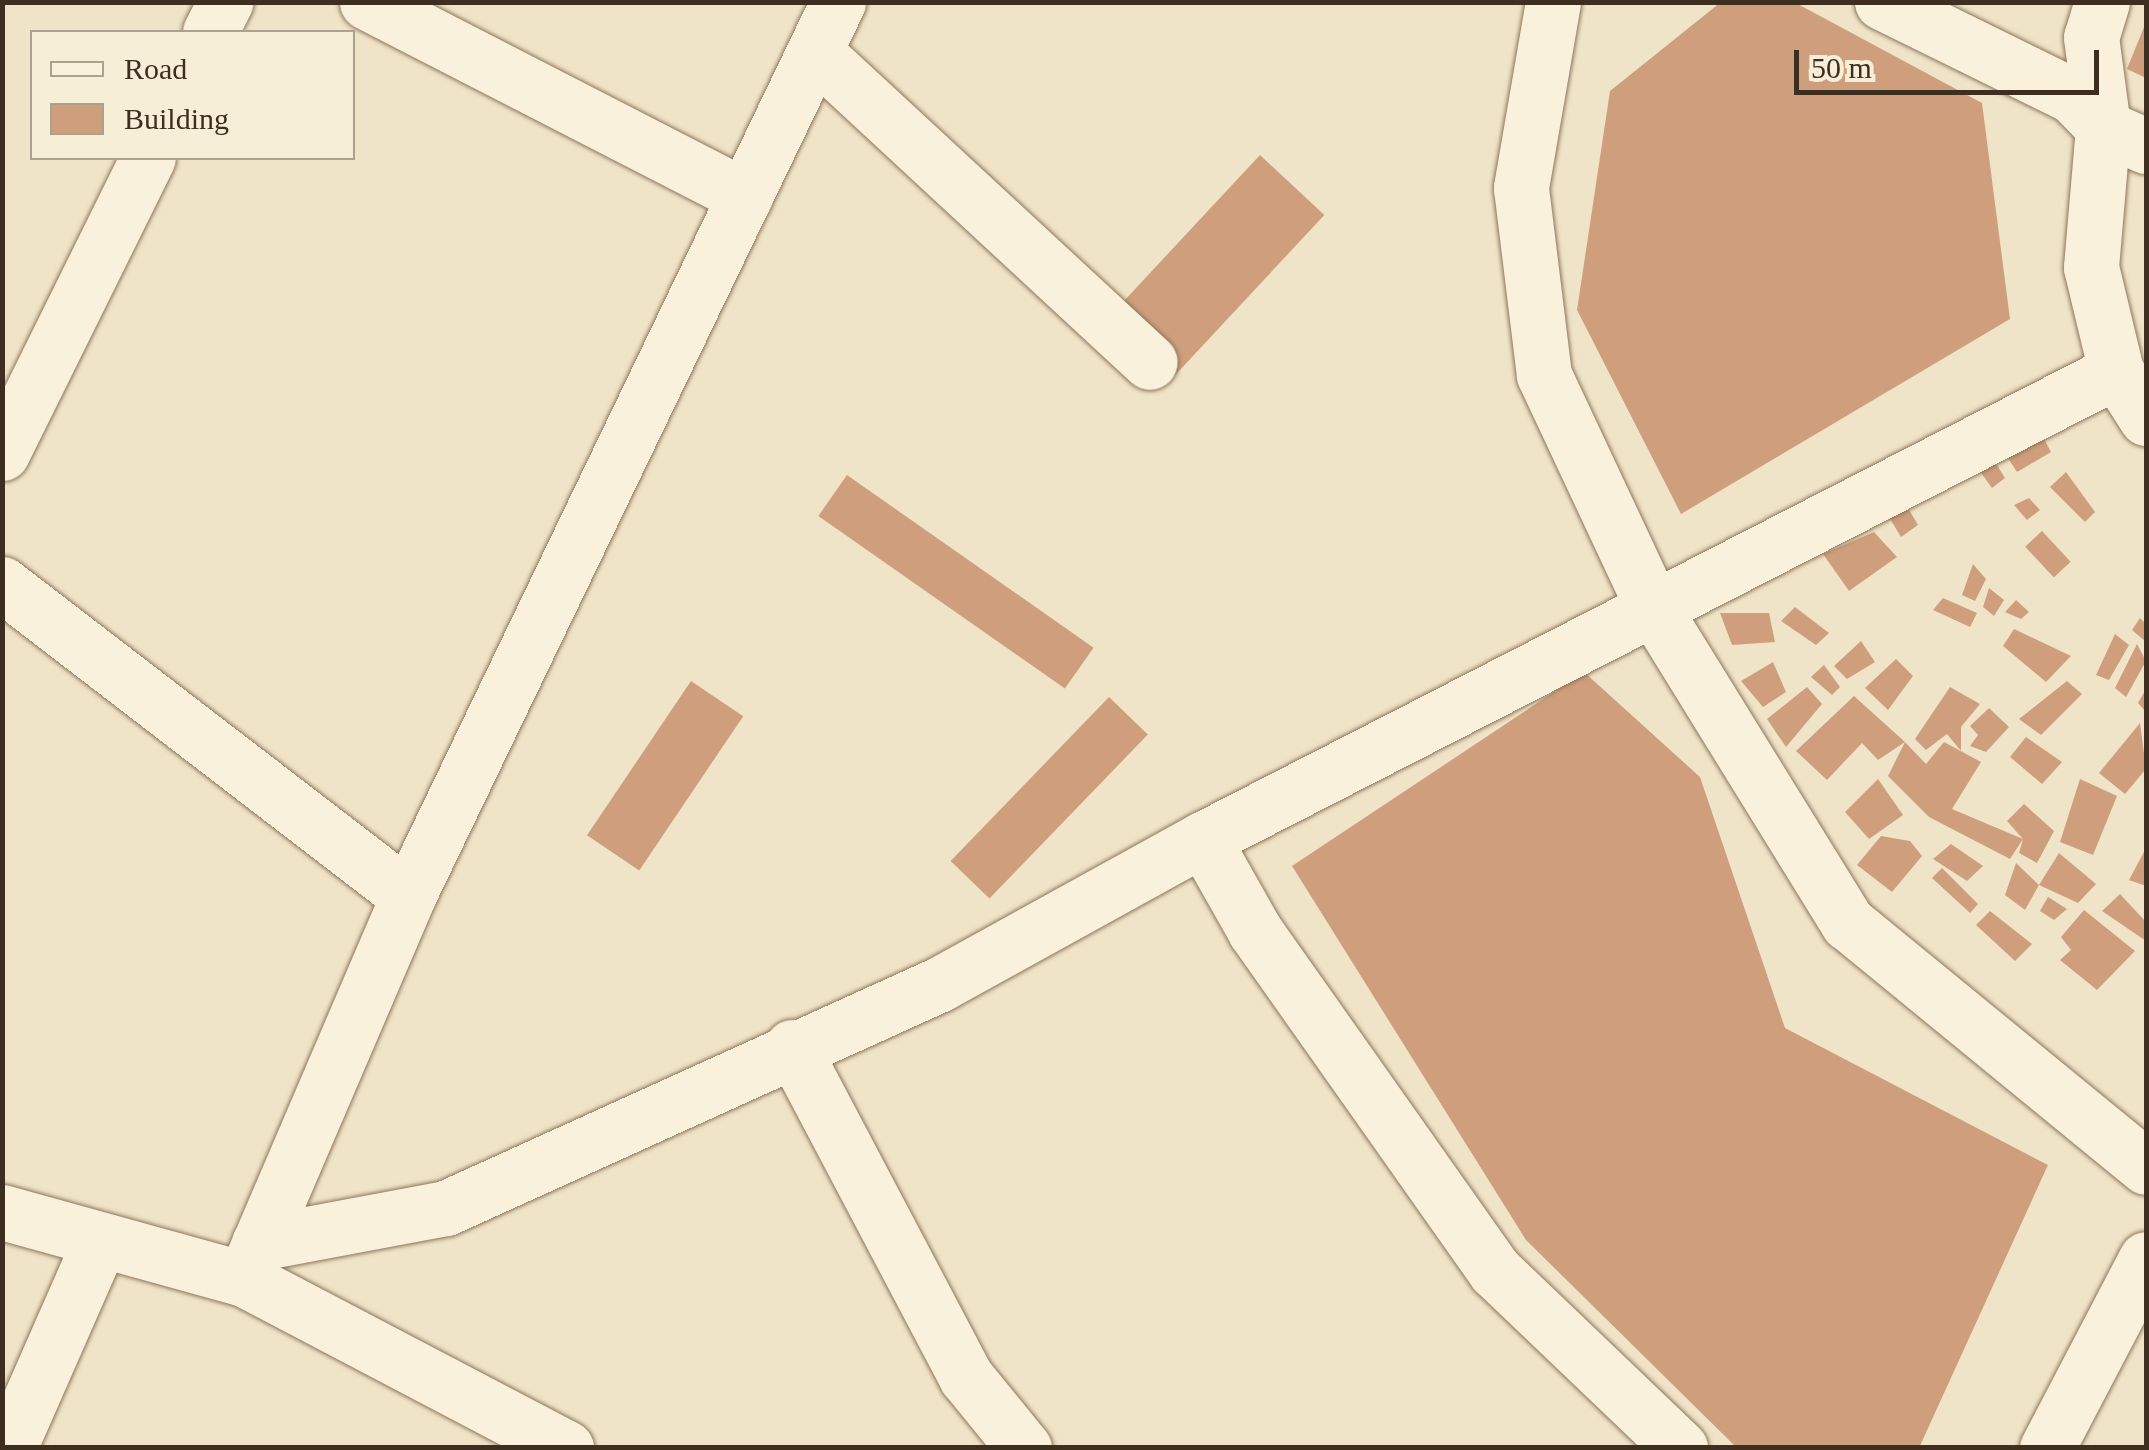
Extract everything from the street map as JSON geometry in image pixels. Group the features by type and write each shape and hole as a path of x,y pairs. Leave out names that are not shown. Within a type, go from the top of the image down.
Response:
{"street":[{"path":"211,30 225,2"},
{"path":"367,2 745,196"},
{"path":"252,1261 408,896 838,2"},
{"path":"1553,2 1521,188 1544,375 1652,606 1848,922 2146,1167"},
{"path":"1882,2 2074,96 2125,137"},
{"path":"2102,2 2091,37 2125,137 2091,267 2116,371 2146,418"},
{"path":"814,52 1150,362"},
{"path":"2,453 147,160"},
{"path":"2,1212 98,1245 252,1261 446,1208 792,1047 940,984 1203,839 2116,371"},
{"path":"2,584 408,896"},
{"path":"1203,839 1255,931 1495,1271 1680,1448"},
{"path":"792,1047 966,1376 1024,1448"},
{"path":"10,1448 98,1245"},
{"path":"2048,1448 2146,1259"},
{"path":"252,1261 555,1445"}],"building":[{"path":"1721,2 1794,2 1982,103 2010,319 1681,514 1577,310 1610,91"},
{"path":"2146,22 2146,78 2127,69"},
{"path":"1260,155 1324,215 1175,375 1111,315"},
{"path":"2036,424 2051,452 2017,472 2004,452"},
{"path":"1974,463 1997,465 2005,478 1992,488"},
{"path":"2066,472 2095,512 2085,522 2050,487"},
{"path":"847,475 1094,648 1065,689 818,516"},
{"path":"2029,498 2040,510 2027,520 2014,505"},
{"path":"1908,508 1918,525 1901,537 1889,517"},
{"path":"2042,531 2071,562 2054,577 2025,547"},
{"path":"1874,532 1897,557 1849,591 1823,554"},
{"path":"1973,564 1986,579 1975,601 1962,595"},
{"path":"1989,588 2004,600 1994,616 1983,607"},
{"path":"1943,598 1977,613 1970,627 1933,610"},
{"path":"2016,600 2029,612 2021,619 2005,612"},
{"path":"1795,607 1829,633 1816,645 1781,621"},
{"path":"1720,613 1769,613 1775,642 1732,645"},
{"path":"2140,618 2146,624 2146,642 2132,630"},
{"path":"2014,629 2071,656 2046,682 2003,646"},
{"path":"2115,634 2129,645 2109,680 2096,675"},
{"path":"1861,641 1875,662 1847,679 1834,666"},
{"path":"2137,644 2146,661 2126,697 2115,688"},
{"path":"1896,659 1913,676 1888,710 1865,688"},
{"path":"1773,662 1786,692 1763,707 1741,681"},
{"path":"1824,665 1840,687 1832,695 1811,677"},
{"path":"1584,672 1700,777 1785,1028 2048,1165 1919,1448 1737,1448 1526,1240 1292,866"},
{"path":"691,681 743,716 639,870 587,835"},
{"path":"2067,681 2082,694 2041,735 2019,719"},
{"path":"1807,687 1822,704 1786,747 1767,719"},
{"path":"1950,687 1980,704 1961,727 1961,751 1947,734 1926,750 1915,739"},
{"path":"2146,689 2146,712 2138,703"},
{"path":"1854,696 1905,742 1878,760 1862,743 1827,780 1796,751"},
{"path":"1109,697 1148,735 989,899 951,861"},
{"path":"1989,708 2009,727 1986,752 1970,746 1978,735 1970,726"},
{"path":"2140,723 2146,769 2125,794 2099,773"},
{"path":"2026,737 2062,762 2042,784 2010,757"},
{"path":"1905,742 1926,764 1944,742 1981,762 1952,809 2023,839 2010,859 1929,817 1888,776"},
{"path":"1878,779 1903,815 1869,839 1845,812"},
{"path":"2080,779 2117,796 2093,855 2060,842"},
{"path":"2024,804 2054,831 2037,863 2019,853 2023,839 2007,821"},
{"path":"1881,836 1910,841 1922,856 1892,892 1857,865"},
{"path":"1951,844 1983,866 1967,881 1933,859"},
{"path":"2146,848 2146,886 2129,880"},
{"path":"2059,853 2096,884 2078,903 2039,885"},
{"path":"2016,863 2039,885 2025,910 2005,895"},
{"path":"1942,868 1978,904 1970,913 1932,878"},
{"path":"2120,894 2146,922 2146,941 2102,911"},
{"path":"2048,897 2067,909 2054,920 2040,911"},
{"path":"2084,910 2135,951 2097,990 2060,960 2071,950 2061,937"},
{"path":"1990,911 2032,944 2015,961 1976,925"}]}
